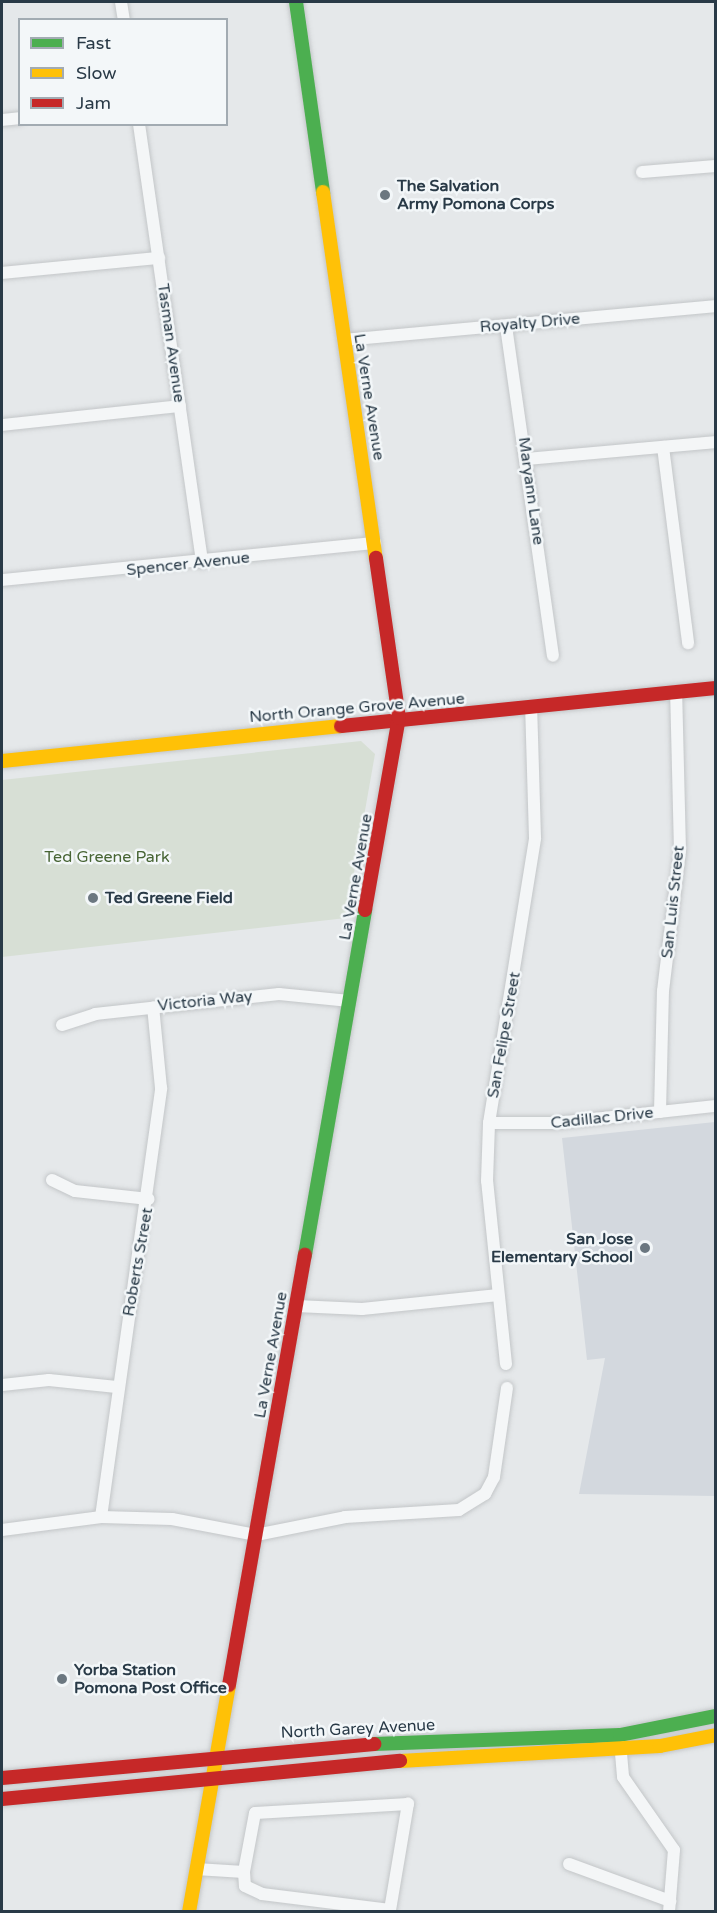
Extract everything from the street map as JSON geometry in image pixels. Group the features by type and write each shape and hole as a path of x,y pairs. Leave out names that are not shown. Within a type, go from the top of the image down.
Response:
{"main road":[{"name":"La Verne Avenue","path":"189,1911 214,1753 256,1535 399,718 296,2"},
{"name":"North Orange Grove Avenue","path":"2,761 399,718 716,688"},
{"name":"North Garey Avenue","path":"2,1778 214,1753 620,1735 716,1716"},
{"name":"North Garey Avenue","path":"2,1799 211,1775 621,1749 716,1735"}],"street":[{"path":"121,2 124,18"},
{"path":"2,120 18,118"},
{"name":"Tasman Avenue","path":"139,126 202,562"},
{"path":"642,172 716,166"},
{"path":"2,273 159,258"},
{"name":"Royalty Drive","path":"344,340 716,306"},
{"name":"Maryann Lane","path":"506,326 527,459 553,656"},
{"path":"2,425 180,406"},
{"path":"527,459 716,442"},
{"path":"663,447 688,643"},
{"name":"Spencer Avenue","path":"2,580 202,562 375,543"},
{"name":"San Luis Street","path":"660,1112 663,991 680,851 676,691"},
{"name":"San Felipe Street","path":"506,1364 487,1181 489,1123 535,838 531,706"},
{"name":"Victoria Way","path":"62,1025 95,1014 279,994 350,1000"},
{"name":"Roberts Street","path":"101,1517 117,1387 149,1199 161,1088 153,1007"},
{"name":"Cadillac Drive","path":"489,1123 529,1125 716,1106"},
{"path":"52,1180 75,1191 149,1199"},
{"path":"296,1306 362,1309 498,1295"},
{"path":"2,1385 49,1380 117,1387"},
{"path":"2,1530 101,1517 172,1519 256,1535 334,1518 447,1513 472,1504 494,1477 507,1388"},
{"path":"569,1864 670,1906 674,1850 623,1777 620,1735"},
{"path":"408,1804 390,1910 262,1894 245,1886 244,1872 255,1813 408,1804"},
{"path":"196,1869 244,1872"}],"shaded area":[{"name":"San Jose Elementary School","path":"715,1122 715,1496 579,1494 605,1358 587,1360 562,1138"}],"green space":[{"name":"Ted Greene Park","path":"361,741 375,754 346,918 2,957 2,780"}],"traffic: fast":[{"path":"296,2 323,192"},
{"path":"305,1255 365,910"},
{"path":"374,1744 620,1735 716,1716"}],"traffic: slow":[{"path":"323,192 376,558"},
{"path":"2,761 341,726"},
{"path":"189,1912 229,1685"},
{"path":"400,1761 660,1746 716,1735"}],"traffic: jam":[{"path":"365,910 399,718 376,558"},
{"path":"341,726 716,688"},
{"path":"229,1685 305,1255"},
{"path":"2,1778 374,1744"},
{"path":"2,1799 400,1761"}],"place":[{"name":"The Salvation Army Pomona Corps","path":"385,195"},
{"name":"Ted Greene Field","path":"93,898"},
{"name":"San Jose Elementary School","path":"645,1248"},
{"name":"Yorba Station Pomona Post Office","path":"62,1679"}]}
